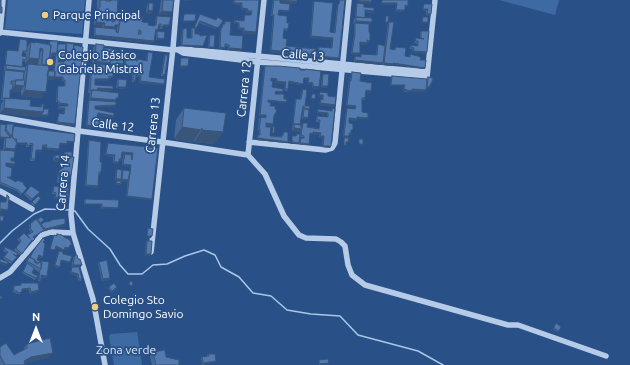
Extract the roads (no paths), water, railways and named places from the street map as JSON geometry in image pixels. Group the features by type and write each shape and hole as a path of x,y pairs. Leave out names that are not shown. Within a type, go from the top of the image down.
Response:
{"street":[{"path":"0,32 3,0"},
{"name":"Carrera 14","path":"89,0 71,214 73,233 92,299 105,365"},
{"name":"Carrera 13","path":"151,252 162,142 176,50 177,0"},
{"name":"Carrera 12","path":"248,155 264,0"},
{"path":"249,142 325,150 332,148 335,143 349,0"},
{"name":"Calle 13","path":"0,32 176,50 183,53 427,75 435,0"},
{"name":"Calle 12","path":"0,117 79,131 248,155"},
{"path":"248,155 265,174 284,216 299,235 306,238 336,239 341,242 345,246 348,265 352,274 365,285 508,325 518,325 606,356"},
{"path":"0,191 32,209"},
{"path":"0,278 10,272 42,235 51,232 73,233"}],"waterway":[{"path":"0,243 12,231 34,214 45,209 70,210"},
{"path":"74,211 88,229 110,249 120,265 128,274 142,274 153,265 167,264 204,250 215,255 221,267 239,277 253,293 271,296 287,310 311,314 340,316 358,335 418,351 443,365"}],"place":[{"name":"Parque Principal","path":"45,15"},
{"name":"Colegio Básico Gabriela Mistral","path":"50,62"},
{"name":"Colegio Sto Domingo Savio","path":"95,307"}],"park label":[{"name":"Zona verde","path":"126,350"}]}
